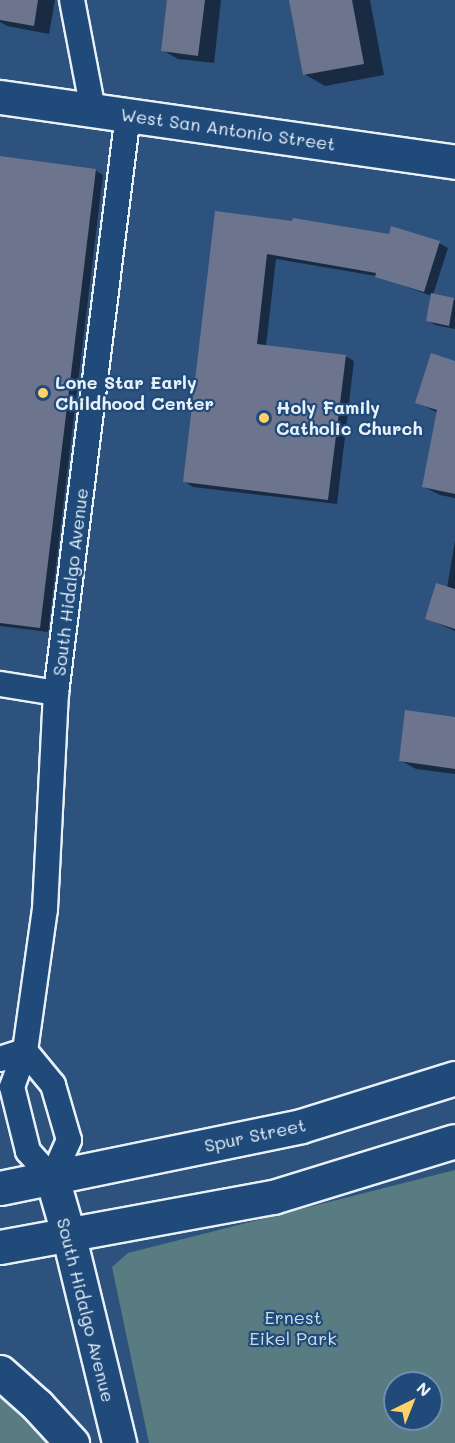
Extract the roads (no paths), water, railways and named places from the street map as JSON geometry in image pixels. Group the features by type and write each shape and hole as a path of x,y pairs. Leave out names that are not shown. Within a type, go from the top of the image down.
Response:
{"main road":[{"name":"West San Antonio Street","path":"0,97 455,162"},
{"name":"Spur Street","path":"0,1188 301,1126 455,1078"},
{"path":"0,1247 273,1197 455,1141"},
{"name":"South Hidalgo Avenue","path":"51,1178 68,1233 119,1443"},
{"path":"0,1372 37,1405 72,1443"}],"street":[{"path":"72,0 93,110"},
{"name":"South Hidalgo Avenue","path":"51,1178 28,1151 12,1087 25,1051 45,909 56,693 128,114"},
{"path":"0,684 56,693"},
{"path":"0,1059 25,1051 53,1085 69,1140 51,1178"}],"place":[{"name":"Lone Star Early Childhood Center","path":"43,393"},
{"name":"Holy Family Catholic Church","path":"264,418"}],"park label":[{"name":"Ernest Eikel Park","path":"293,1328"}]}
